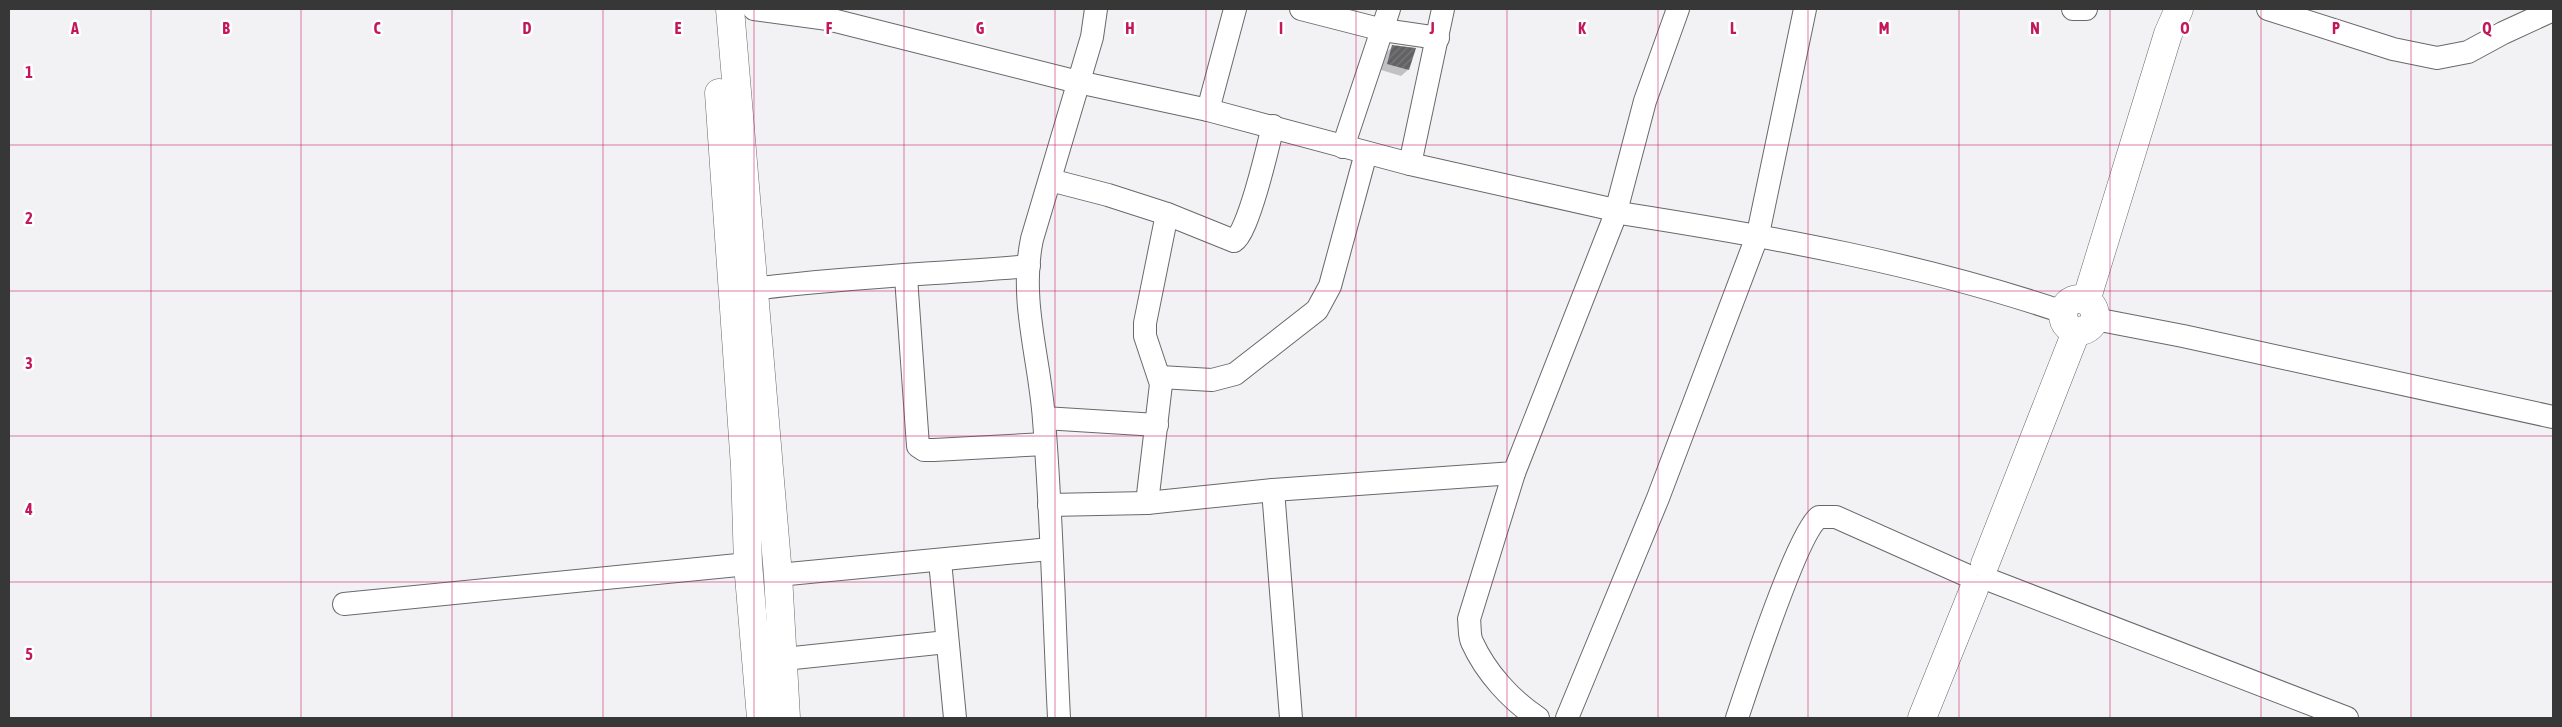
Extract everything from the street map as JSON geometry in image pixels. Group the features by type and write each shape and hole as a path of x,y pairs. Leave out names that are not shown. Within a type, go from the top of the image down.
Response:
{"main road":[{"path":"715,9 720,118 745,467 748,564 761,718"},
{"path":"730,9 778,575 786,718"},
{"path":"1922,718 2080,316 2168,34 2179,9"}],"street":[{"path":"754,9 829,14 1078,82 1273,126 1343,148 1410,164 1616,211 1758,234 1938,275 2020,297 2080,316 2183,336 2553,417"},
{"path":"1059,718 1044,418 1028,318 1028,266 1032,239 1092,37 1096,9"},
{"path":"1208,110 1235,9"},
{"path":"1301,9 1386,19 1438,38"},
{"path":"1410,164 1443,9"},
{"path":"1538,718 1522,707 1490,673 1471,641 1469,619 1514,472 1616,211 1645,101 1678,9"},
{"path":"1567,718 1658,498 1758,234 1805,9"},
{"path":"2073,9 2086,9"},
{"path":"2268,9 2393,49 2437,58 2468,52 2502,33 2553,10"},
{"path":"1343,148 1386,19"},
{"path":"1050,180 1108,195 1167,214 1226,240 1236,241 1241,234 1250,211 1273,126"},
{"path":"1160,377 1212,380 1235,374 1317,310 1330,286 1366,153"},
{"path":"1147,503 1157,425 1160,377 1145,336 1145,323 1167,214"},
{"path":"753,289 818,281 906,277 1028,266"},
{"path":"906,277 918,446 924,450 934,450 1045,444"},
{"path":"1044,418 1157,425"},
{"path":"1049,505 1147,503 1274,490 1514,472"},
{"path":"1274,490 1290,718"},
{"path":"1737,718 1798,554 1810,525 1819,517 1836,517 1979,577 2347,718"},
{"path":"778,575 1050,550"},
{"path":"940,561 955,718"},
{"path":"344,604 748,564"},
{"path":"784,659 947,642"}],"building":[{"path":"1392,45 1416,48 1409,70 1387,64"}]}
